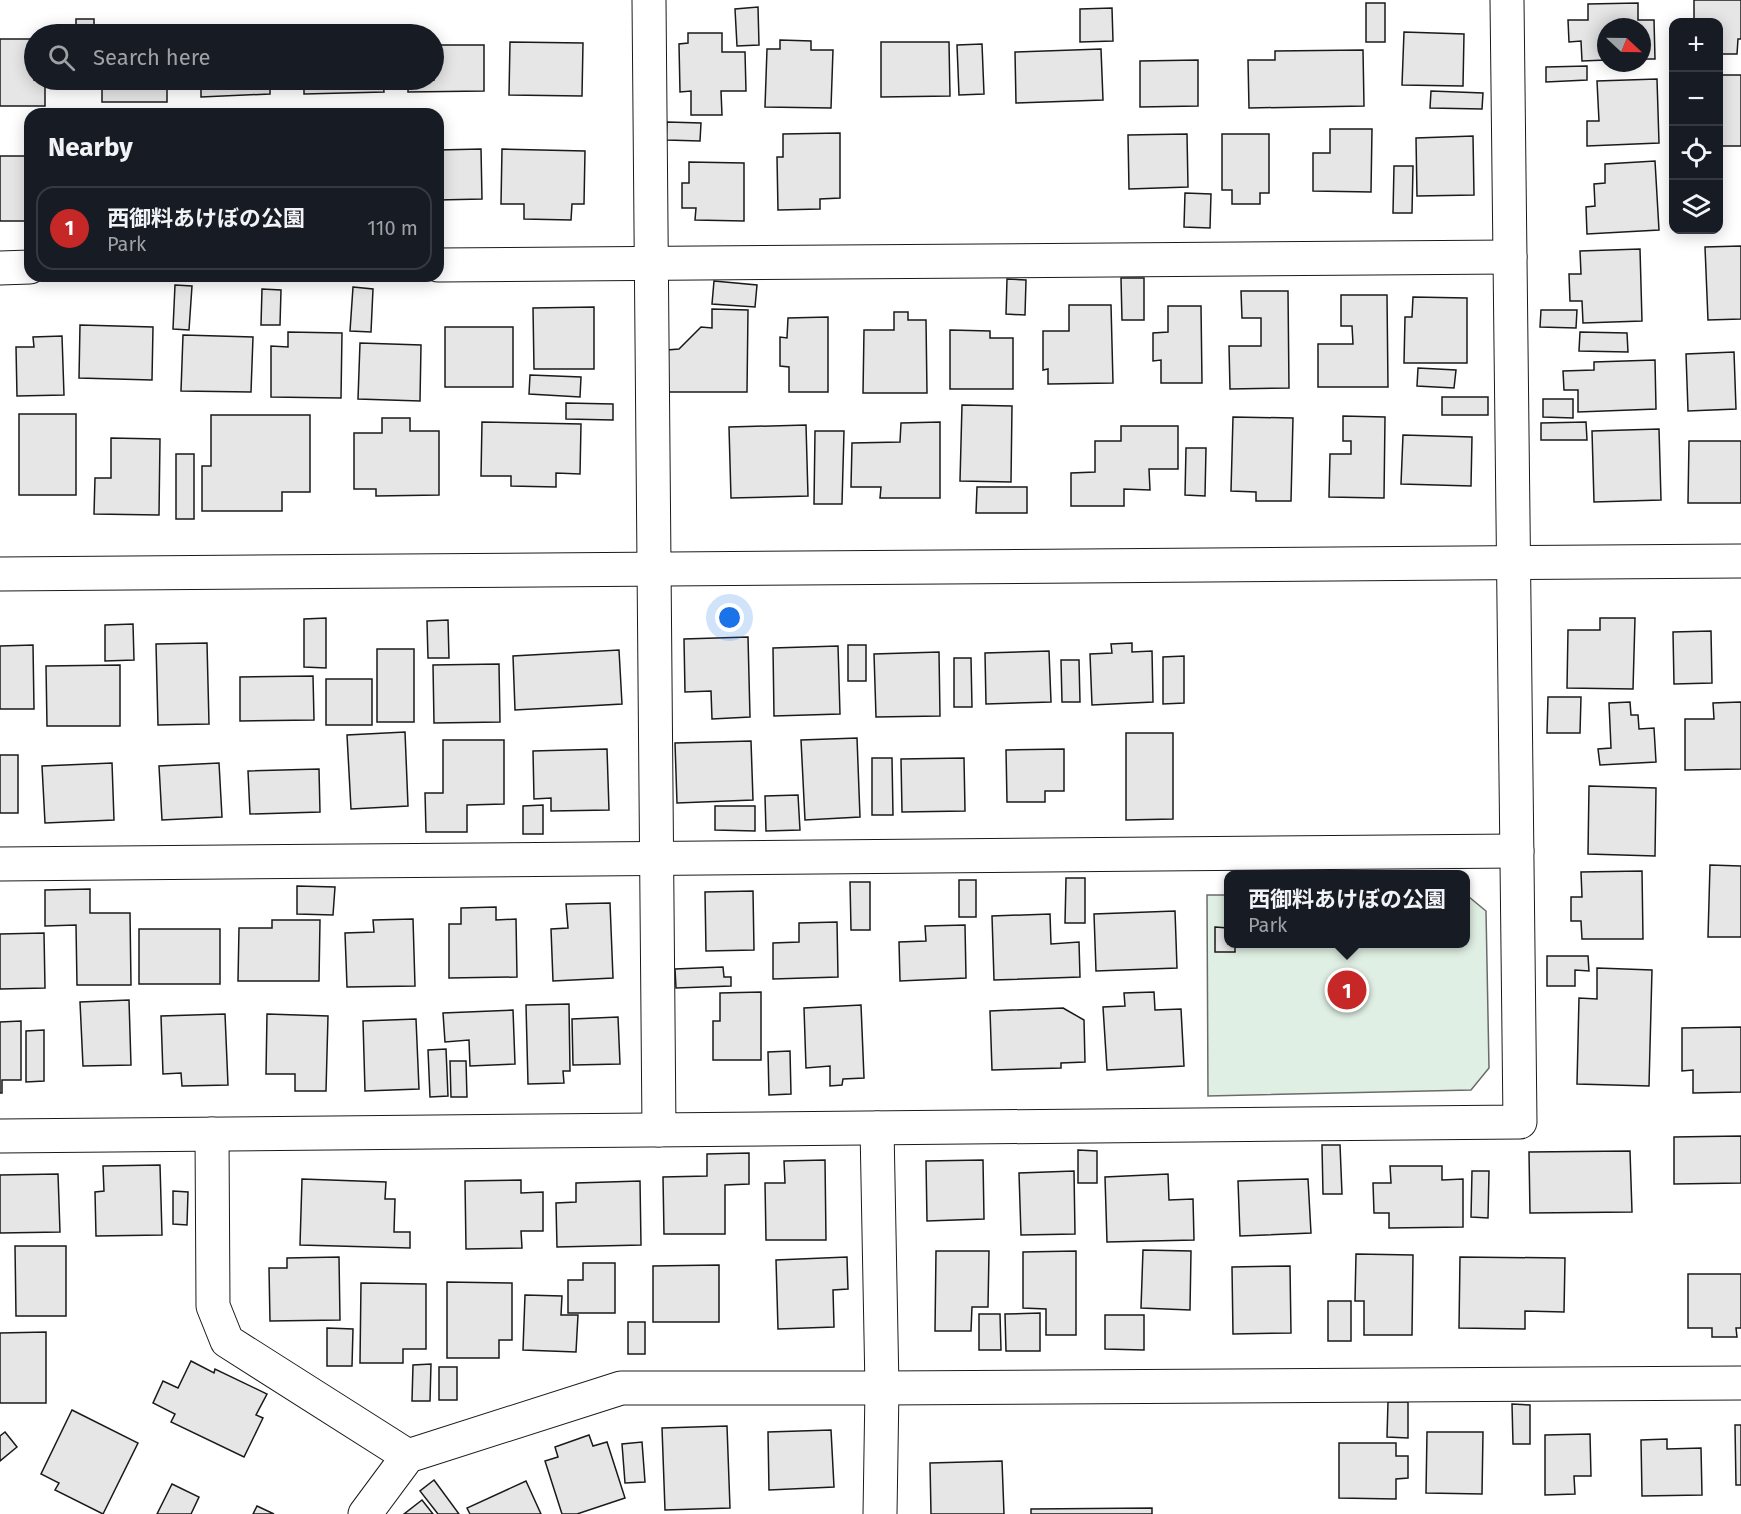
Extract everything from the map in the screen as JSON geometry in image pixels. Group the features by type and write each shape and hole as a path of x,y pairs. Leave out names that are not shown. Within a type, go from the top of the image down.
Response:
{"street":[{"path":"649,0 659,1130"},
{"path":"0,1136 1520,1122 1507,0"},
{"path":"444,265 1510,257"},
{"path":"0,268 24,267"},
{"path":"0,574 1741,561"},
{"path":"0,864 1517,851"},
{"path":"877,1128 882,1388 880,1514"},
{"path":"212,1134 213,1306 227,1341 408,1456"},
{"path":"365,1514 408,1456 621,1388 1741,1383"}],"green space":[{"path":"1207,895 1224,895 1224,948 1470,948 1470,898 1486,911 1489,1068 1471,1090 1208,1096"}],"building":[{"path":"1694,0 1741,0 1741,39 1738,39 1737,54 1723,54 1723,18 1694,18"},
{"path":"1366,3 1385,3 1385,42 1366,42"},
{"path":"1638,3 1638,18 1597,18 1597,60 1582,61 1581,41 1569,42 1568,20 1588,20 1588,4"},
{"path":"758,7 759,45 737,46 735,9"},
{"path":"1112,8 1113,41 1080,42 1080,9"},
{"path":"76,19 94,19 94,24 76,24"},
{"path":"1651,20 1654,20 1655,59 1651,59"},
{"path":"1404,32 1464,34 1463,86 1402,85"},
{"path":"688,33 722,33 722,52 745,52 746,91 721,91 722,115 691,115 691,91 680,92 679,44 688,43"},
{"path":"0,39 24,39 24,90 45,90 45,106 0,106"},
{"path":"780,40 811,41 811,50 833,50 831,108 765,107 767,49 780,49"},
{"path":"510,42 583,43 582,96 509,95"},
{"path":"881,42 949,42 950,96 881,97"},
{"path":"982,44 984,94 959,95 957,45"},
{"path":"444,45 484,45 484,91 408,92 408,90 444,90"},
{"path":"1101,49 1103,100 1016,103 1015,52"},
{"path":"1363,50 1364,106 1249,108 1248,60 1275,60 1275,51"},
{"path":"1198,60 1198,106 1140,107 1140,61"},
{"path":"1587,66 1587,80 1546,82 1546,67"},
{"path":"1723,75 1741,75 1741,146 1723,146"},
{"path":"1657,79 1659,143 1587,146 1587,121 1599,121 1597,81"},
{"path":"102,90 167,90 167,102 102,102"},
{"path":"201,90 270,90 270,94 201,97"},
{"path":"304,90 384,90 384,92 304,94"},
{"path":"1431,91 1483,93 1482,109 1430,108"},
{"path":"667,122 701,123 700,141 666,140"},
{"path":"1330,129 1372,129 1371,192 1313,191 1313,153 1330,153"},
{"path":"840,133 840,198 820,199 820,209 778,210 777,157 783,157 783,134"},
{"path":"1187,134 1188,187 1129,189 1128,135"},
{"path":"1222,134 1269,134 1269,193 1260,193 1260,204 1232,204 1232,190 1222,190"},
{"path":"1473,136 1474,195 1417,196 1416,138"},
{"path":"481,149 482,199 444,200 444,150"},
{"path":"502,149 585,151 584,204 572,204 571,220 524,219 524,204 501,204"},
{"path":"0,156 24,156 24,221 0,221"},
{"path":"1655,161 1659,230 1587,234 1586,207 1595,206 1594,184 1605,183 1605,164"},
{"path":"689,162 744,163 744,221 695,220 696,208 682,208 682,183 689,183"},
{"path":"1394,166 1413,166 1412,213 1393,213"},
{"path":"1185,193 1211,194 1210,228 1184,227"},
{"path":"1741,246 1741,319 1708,320 1705,247"},
{"path":"1640,249 1642,321 1583,323 1582,301 1570,301 1569,274 1581,274 1580,251"},
{"path":"1121,278 1144,278 1144,320 1122,320"},
{"path":"1007,279 1026,280 1025,315 1006,314"},
{"path":"714,281 757,285 755,307 712,304"},
{"path":"175,285 192,286 189,330 173,329"},
{"path":"353,287 373,289 371,332 350,331"},
{"path":"262,289 281,290 280,325 261,325"},
{"path":"1241,291 1288,291 1289,388 1230,389 1229,346 1261,346 1261,318 1242,318"},
{"path":"1341,295 1387,295 1388,387 1318,387 1318,344 1353,344 1352,326 1341,326"},
{"path":"1413,297 1467,298 1467,363 1404,363 1405,317 1412,317"},
{"path":"1069,305 1111,305 1113,383 1048,384 1048,369 1043,370 1043,331 1069,331"},
{"path":"1168,306 1201,306 1202,383 1161,383 1161,360 1153,361 1153,333 1168,332"},
{"path":"594,307 594,369 534,369 533,308"},
{"path":"712,309 748,310 747,392 667,392 667,350 679,349 701,327 712,328"},
{"path":"1541,310 1577,310 1576,328 1540,327"},
{"path":"894,312 908,312 908,320 926,320 927,393 863,393 864,330 894,330"},
{"path":"828,317 828,392 789,392 789,367 780,366 780,337 787,338 788,318"},
{"path":"80,325 153,327 152,380 79,378"},
{"path":"445,327 513,327 513,387 445,387"},
{"path":"950,330 990,331 990,338 1013,338 1013,389 950,389"},
{"path":"288,332 342,333 341,398 271,397 271,346 288,347"},
{"path":"1580,332 1627,333 1628,352 1579,351"},
{"path":"183,335 253,337 251,392 181,391"},
{"path":"62,336 64,395 17,396 16,347 34,347 33,337"},
{"path":"360,343 421,345 420,401 358,399"},
{"path":"1734,352 1736,409 1688,411 1686,354"},
{"path":"1655,360 1656,409 1578,412 1578,390 1564,390 1563,371 1594,370 1594,362"},
{"path":"1418,368 1456,370 1454,388 1417,386"},
{"path":"530,375 581,377 580,397 529,394"},
{"path":"1442,397 1488,397 1488,415 1442,415"},
{"path":"1543,399 1573,399 1573,418 1543,417"},
{"path":"566,403 613,404 613,420 566,419"},
{"path":"962,405 1012,406 1011,482 960,481"},
{"path":"19,414 76,414 76,495 19,495"},
{"path":"211,415 310,415 310,492 282,492 282,511 202,511 202,466 211,466"},
{"path":"1343,416 1385,417 1384,498 1329,497 1330,454 1351,454 1351,441 1343,441"},
{"path":"1233,417 1293,418 1291,501 1256,501 1256,492 1231,491"},
{"path":"382,418 410,418 410,431 439,431 439,495 376,496 376,489 354,489 354,433 382,433"},
{"path":"482,422 581,424 580,474 556,473 556,487 511,486 511,476 481,476"},
{"path":"940,422 940,498 880,498 881,487 851,487 852,443 900,442 901,423"},
{"path":"1586,422 1587,440 1541,440 1541,423"},
{"path":"806,425 808,496 731,498 729,427"},
{"path":"1121,426 1178,426 1178,469 1149,469 1150,490 1124,489 1124,506 1071,506 1071,473 1095,472 1095,441 1121,441"},
{"path":"1659,429 1661,500 1594,502 1592,431"},
{"path":"815,431 844,431 842,504 814,504"},
{"path":"1403,435 1472,437 1471,486 1401,484"},
{"path":"111,438 160,439 159,515 94,514 95,478 111,478"},
{"path":"1689,441 1741,441 1741,503 1688,503"},
{"path":"1186,448 1206,448 1205,496 1185,495"},
{"path":"176,454 194,454 194,519 176,519"},
{"path":"977,487 1027,487 1027,513 976,513"},
{"path":"326,618 326,668 304,667 304,619"},
{"path":"1600,618 1635,618 1633,689 1567,688 1568,630 1600,630"},
{"path":"448,620 449,658 428,658 427,621"},
{"path":"133,624 134,660 105,661 105,625"},
{"path":"1711,631 1712,683 1674,684 1673,632"},
{"path":"748,637 750,717 712,719 711,691 685,692 684,639"},
{"path":"207,643 209,724 158,725 156,644"},
{"path":"1132,643 1132,652 1152,651 1153,702 1092,705 1090,654 1112,653 1111,644"},
{"path":"33,645 34,709 0,709 0,646"},
{"path":"848,645 866,645 866,681 848,681"},
{"path":"838,646 840,714 774,716 773,648"},
{"path":"377,649 414,649 414,722 377,722"},
{"path":"619,650 622,704 515,710 513,656"},
{"path":"1049,651 1051,702 986,704 985,653"},
{"path":"939,652 940,716 876,717 874,654"},
{"path":"1184,656 1184,703 1163,704 1163,657"},
{"path":"954,658 971,658 972,707 954,707"},
{"path":"1061,660 1079,660 1080,702 1062,702"},
{"path":"499,664 500,722 434,723 433,665"},
{"path":"120,665 120,726 47,726 46,666"},
{"path":"313,676 314,720 240,721 240,677"},
{"path":"326,679 372,679 372,725 326,725"},
{"path":"1548,697 1581,697 1580,733 1547,733"},
{"path":"1630,702 1631,715 1638,715 1639,729 1654,728 1656,762 1600,765 1598,749 1611,748 1609,703"},
{"path":"1741,702 1741,769 1685,770 1685,719 1714,719 1713,703"},
{"path":"405,732 408,806 351,809 347,735"},
{"path":"1126,733 1173,733 1173,819 1126,820"},
{"path":"857,738 860,817 805,820 801,740"},
{"path":"443,740 504,740 504,804 467,805 467,832 426,832 425,793 443,793"},
{"path":"751,741 753,800 677,803 675,743"},
{"path":"607,749 609,810 551,811 551,798 534,799 533,751"},
{"path":"1064,749 1064,791 1045,791 1045,802 1007,802 1006,750"},
{"path":"0,755 18,755 18,813 0,813"},
{"path":"872,758 892,758 893,815 872,815"},
{"path":"964,758 965,811 902,812 901,759"},
{"path":"112,763 114,820 45,823 42,766"},
{"path":"219,763 222,817 162,820 159,766"},
{"path":"319,769 320,812 250,814 248,771"},
{"path":"1589,786 1656,788 1655,856 1588,854"},
{"path":"798,795 800,830 766,831 765,796"},
{"path":"543,805 543,834 523,834 523,806"},
{"path":"715,806 755,806 755,831 715,830"},
{"path":"1710,865 1741,866 1741,937 1708,937"},
{"path":"1642,871 1643,939 1582,939 1581,921 1571,921 1571,897 1582,897 1581,872"},
{"path":"1066,878 1085,878 1085,923 1065,923"},
{"path":"959,880 976,880 976,917 959,917"},
{"path":"850,882 870,882 870,930 851,930"},
{"path":"297,886 335,887 333,915 297,914"},
{"path":"90,889 90,913 130,913 131,985 77,985 76,925 45,926 45,890"},
{"path":"753,891 754,950 706,951 705,892"},
{"path":"610,903 613,978 553,981 551,929 568,928 566,904"},
{"path":"496,907 496,920 516,919 517,977 449,978 449,924 461,924 461,908"},
{"path":"1175,911 1177,968 1096,971 1094,914"},
{"path":"1050,914 1051,944 1079,942 1080,977 994,980 992,916"},
{"path":"413,919 415,986 347,987 345,933 374,932 373,920"},
{"path":"272,920 320,920 319,981 238,981 239,928 272,928"},
{"path":"837,922 838,977 773,979 773,943 799,942 799,923"},
{"path":"965,925 966,978 900,981 899,942 926,941 925,926"},
{"path":"1215,927 1224,928 1224,948 1235,948 1235,952 1215,952"},
{"path":"139,929 220,929 220,984 139,984"},
{"path":"44,933 45,988 0,989 0,934"},
{"path":"1547,956 1588,956 1589,971 1575,970 1575,986 1547,986"},
{"path":"723,967 724,977 731,977 731,986 676,988 675,969"},
{"path":"1597,968 1652,970 1649,1086 1577,1084 1579,998 1597,999"},
{"path":"761,992 761,1060 713,1060 713,1021 720,1021 720,993"},
{"path":"1154,992 1155,1010 1181,1009 1184,1066 1107,1070 1103,1007 1125,1006 1124,993"},
{"path":"129,1000 131,1065 83,1066 80,1002"},
{"path":"569,1004 570,1071 563,1071 564,1083 528,1084 526,1005"},
{"path":"861,1005 864,1078 843,1079 842,1085 830,1086 830,1066 806,1068 804,1008"},
{"path":"1063,1008 1084,1020 1085,1062 1061,1063 1061,1068 992,1070 990,1011"},
{"path":"513,1010 515,1064 470,1066 469,1040 445,1042 443,1013"},
{"path":"225,1014 228,1085 182,1086 181,1073 163,1074 161,1016"},
{"path":"267,1014 328,1016 326,1091 295,1091 295,1074 266,1074"},
{"path":"618,1017 620,1064 573,1065 572,1019"},
{"path":"416,1019 419,1089 365,1091 363,1021"},
{"path":"21,1021 21,1080 2,1080 2,1093 0,1093 0,1022"},
{"path":"1741,1027 1741,1092 1693,1093 1693,1070 1682,1071 1682,1028"},
{"path":"44,1030 44,1081 26,1082 26,1031"},
{"path":"446,1049 448,1096 430,1097 428,1050"},
{"path":"790,1051 791,1094 769,1095 768,1052"},
{"path":"450,1061 466,1061 467,1097 451,1097"},
{"path":"1741,1136 1741,1183 1674,1184 1674,1137"},
{"path":"1322,1145 1340,1145 1342,1194 1323,1194"},
{"path":"1078,1150 1097,1151 1097,1183 1078,1183"},
{"path":"1630,1151 1632,1212 1530,1213 1529,1152"},
{"path":"749,1153 749,1184 725,1185 725,1234 664,1234 663,1177 707,1176 707,1154"},
{"path":"825,1160 826,1240 766,1240 765,1183 785,1183 784,1161"},
{"path":"983,1160 984,1219 927,1221 926,1161"},
{"path":"160,1165 162,1235 96,1236 95,1192 104,1191 103,1166"},
{"path":"1390,1166 1442,1166 1442,1180 1463,1179 1463,1227 1389,1228 1389,1213 1374,1213 1373,1183 1391,1183"},
{"path":"1074,1171 1075,1234 1021,1235 1019,1173"},
{"path":"1472,1171 1489,1171 1488,1218 1471,1217"},
{"path":"58,1174 60,1232 0,1233 0,1175"},
{"path":"1168,1174 1169,1200 1193,1199 1194,1240 1107,1242 1105,1177"},
{"path":"302,1179 386,1182 385,1199 395,1199 394,1232 410,1232 410,1248 300,1245"},
{"path":"1308,1179 1311,1233 1240,1236 1238,1181"},
{"path":"521,1180 521,1193 543,1192 543,1231 521,1231 522,1248 466,1249 465,1181"},
{"path":"640,1181 641,1245 557,1247 556,1203 576,1202 576,1183"},
{"path":"173,1191 188,1192 187,1225 173,1224"},
{"path":"15,1246 66,1246 66,1316 16,1316"},
{"path":"1143,1250 1191,1251 1190,1310 1141,1308"},
{"path":"936,1251 989,1251 988,1307 972,1307 971,1331 935,1331"},
{"path":"1076,1251 1076,1335 1046,1335 1046,1309 1023,1308 1023,1252"},
{"path":"1356,1254 1413,1255 1412,1335 1364,1335 1364,1301 1355,1301"},
{"path":"339,1257 340,1320 270,1321 269,1268 287,1268 287,1258"},
{"path":"847,1257 848,1289 833,1290 834,1327 778,1329 776,1260"},
{"path":"1460,1257 1565,1258 1564,1312 1525,1311 1525,1329 1459,1328"},
{"path":"583,1263 615,1263 615,1313 568,1313 568,1280 583,1280"},
{"path":"719,1265 719,1322 653,1322 653,1266"},
{"path":"1290,1266 1291,1333 1233,1334 1232,1267"},
{"path":"1688,1274 1741,1274 1741,1328 1736,1328 1737,1337 1712,1337 1712,1328 1688,1328"},
{"path":"447,1282 512,1283 512,1340 499,1340 499,1358 447,1358"},
{"path":"361,1283 426,1284 426,1349 403,1349 403,1363 360,1363"},
{"path":"525,1295 562,1296 561,1315 578,1315 576,1352 523,1350"},
{"path":"1328,1301 1351,1301 1351,1341 1328,1341"},
{"path":"1040,1313 1040,1351 1006,1351 1005,1314"},
{"path":"979,1314 1000,1314 1001,1350 979,1350"},
{"path":"1105,1315 1144,1315 1144,1350 1105,1349"},
{"path":"628,1322 645,1322 645,1354 628,1354"},
{"path":"327,1328 353,1329 352,1366 327,1366"},
{"path":"46,1332 46,1403 0,1403 0,1333"},
{"path":"191,1361 214,1373 215,1369 267,1394 256,1415 263,1418 244,1457 171,1422 175,1414 153,1403 163,1381 178,1388"},
{"path":"431,1364 430,1401 412,1401 413,1365"},
{"path":"439,1367 457,1367 457,1400 439,1400"},
{"path":"1388,1402 1408,1402 1408,1438 1387,1437"},
{"path":"1512,1404 1530,1405 1530,1444 1513,1444"},
{"path":"72,1410 138,1443 103,1514 55,1490 59,1483 41,1474"},
{"path":"1735,1425 1741,1425 1741,1485 1736,1485"},
{"path":"727,1426 730,1508 665,1510 662,1428"},
{"path":"831,1430 834,1487 769,1490 768,1432"},
{"path":"5,1432 17,1447 0,1461 0,1436"},
{"path":"1427,1432 1483,1432 1482,1494 1426,1493"},
{"path":"1590,1434 1591,1476 1574,1476 1575,1494 1545,1495 1545,1435"},
{"path":"589,1435 593,1446 607,1442 625,1498 577,1514 562,1514 545,1461 558,1457 555,1447"},
{"path":"1667,1439 1667,1449 1701,1448 1702,1495 1642,1496 1641,1440"},
{"path":"642,1442 645,1482 625,1483 622,1444"},
{"path":"1339,1443 1396,1443 1396,1456 1408,1456 1408,1478 1396,1479 1396,1499 1339,1498"},
{"path":"1002,1461 1004,1514 931,1514 930,1463"},
{"path":"434,1480 459,1514 438,1514 420,1491"},
{"path":"526,1481 541,1514 470,1514 467,1508"},
{"path":"172,1484 199,1497 191,1514 157,1514"},
{"path":"422,1500 433,1514 404,1514"},
{"path":"257,1506 274,1514 253,1514"},
{"path":"1152,1508 1152,1514 1031,1514 1031,1509"}],"place":[{"name":"西御料あけぼの公園","path":"1347,990"}]}
